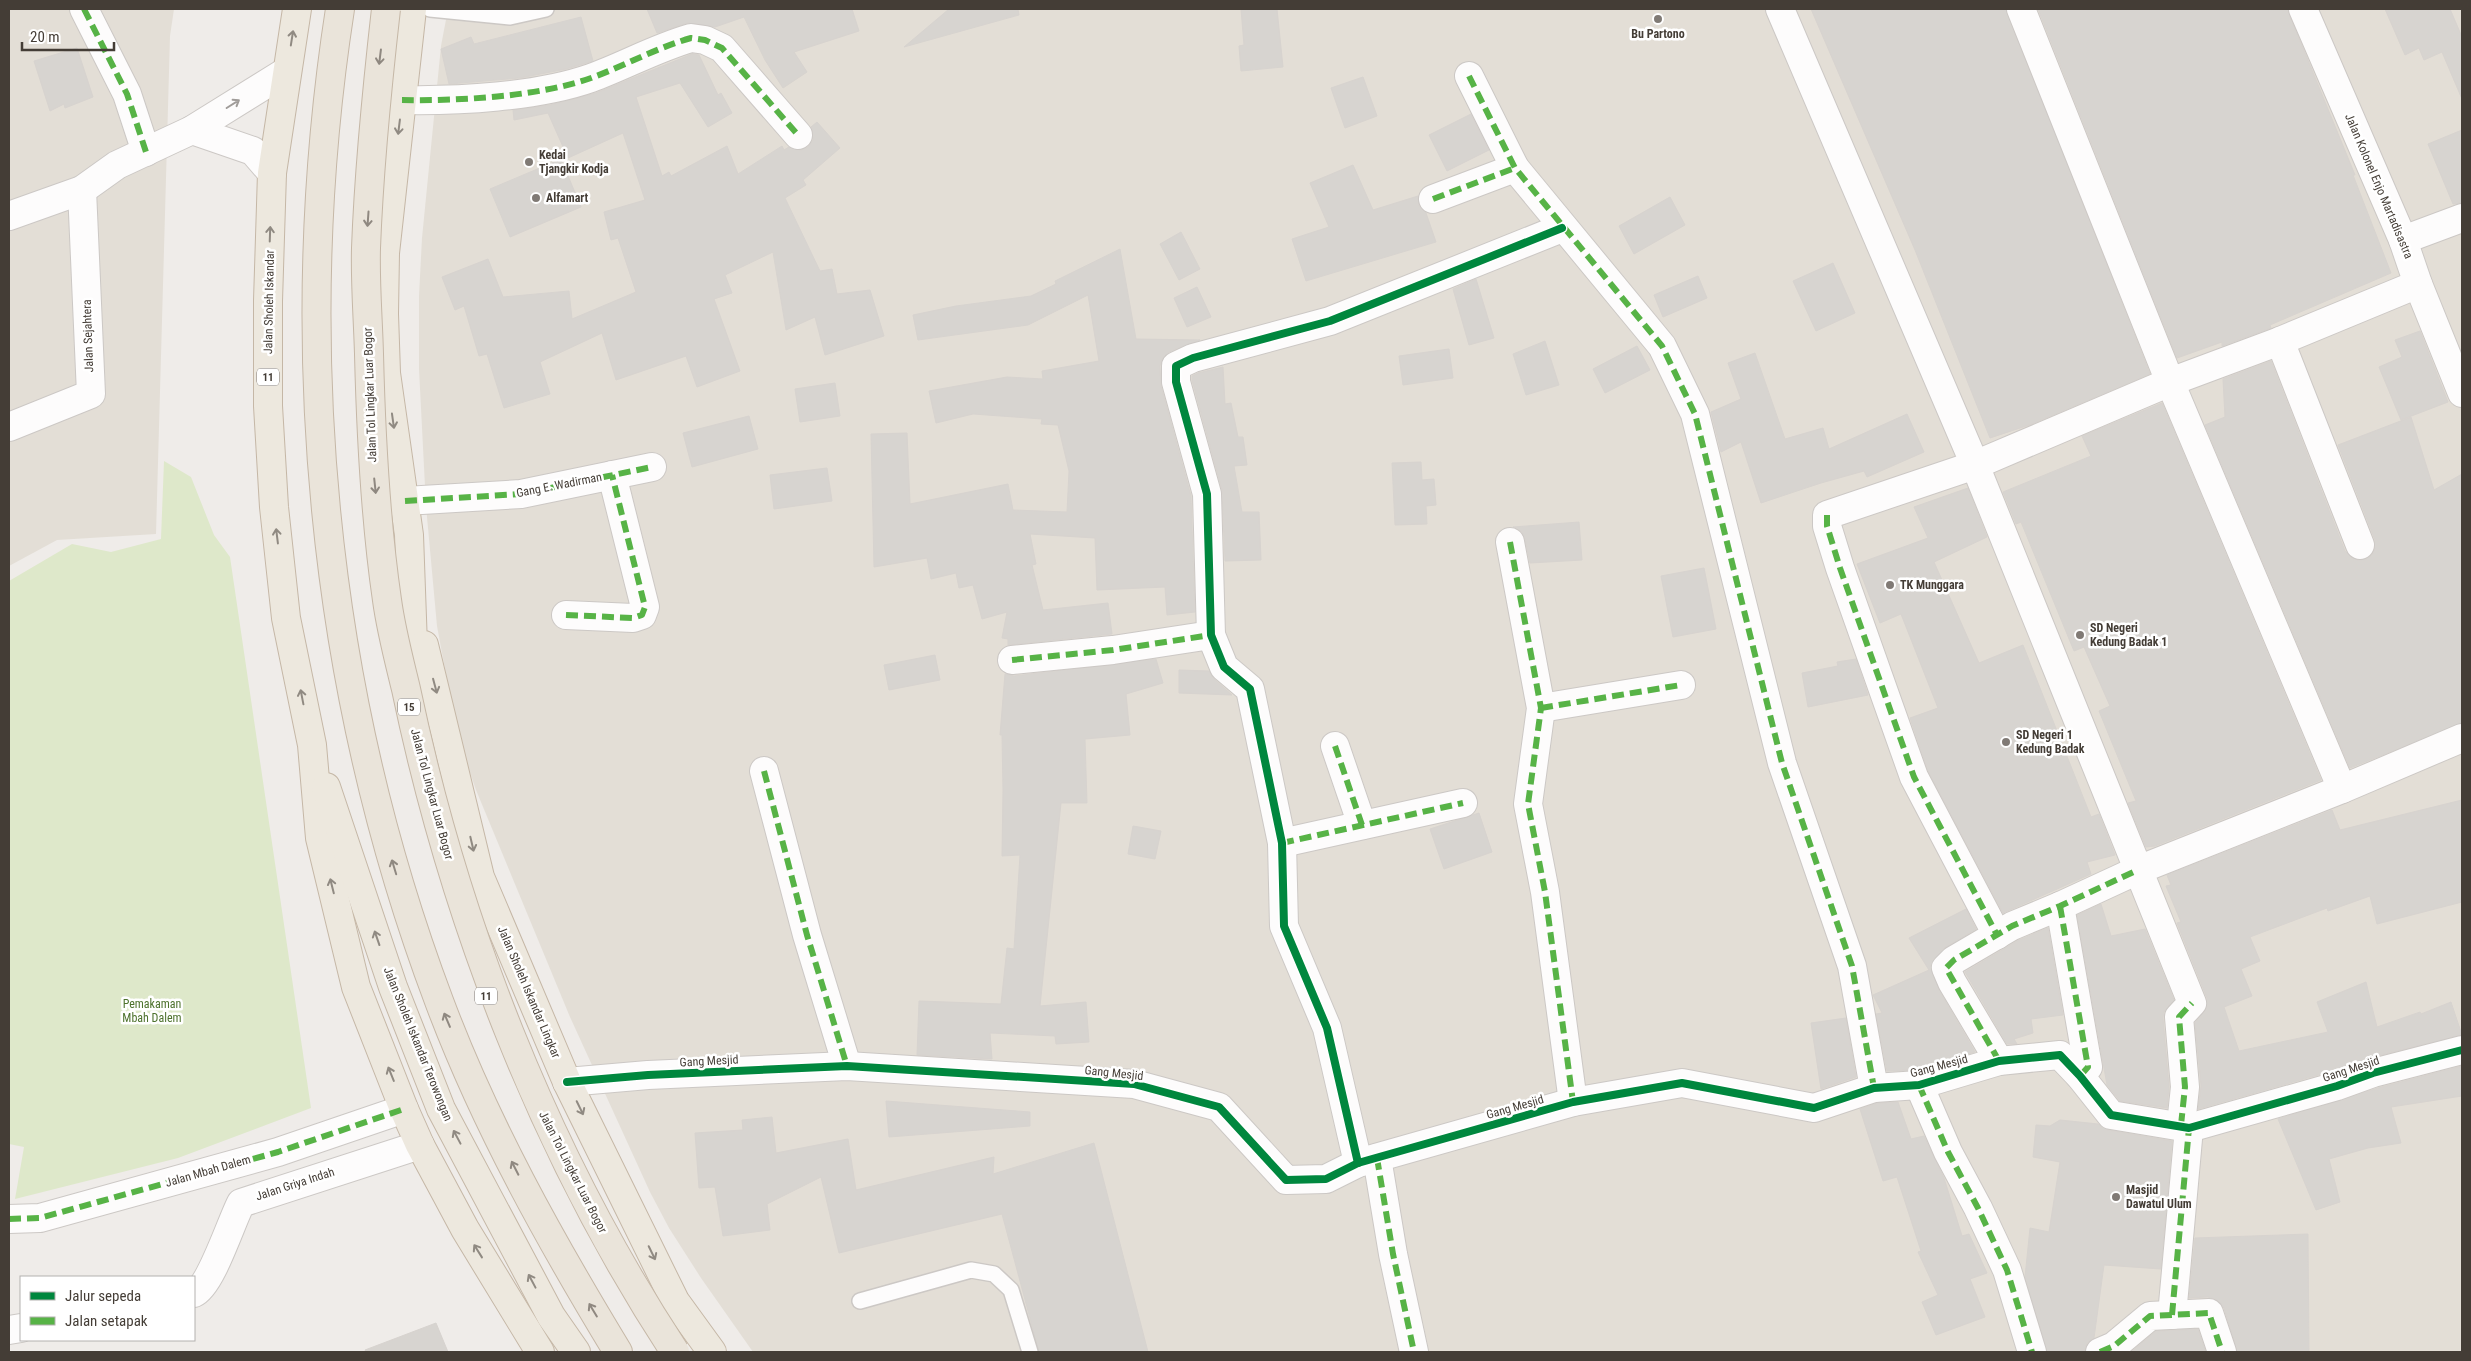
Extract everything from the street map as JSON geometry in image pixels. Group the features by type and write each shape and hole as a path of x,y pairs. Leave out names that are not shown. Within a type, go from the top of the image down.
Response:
{"highway":[{"name":"Jalan Sholeh Iskandar","path":"297,9 272,173 268,301 268,406 274,507 286,618 312,745"},
{"path":"340,9 329,78 316,239 316,399 333,579 363,746 393,864 439,1002 488,1115 556,1249 618,1352"},
{"name":"Jalan Tol Lingkar Luar Bogor","path":"386,9 379,68 366,249 372,458 387,601 420,756 448,855 489,981 535,1096 605,1236 675,1352"},
{"name":"11","path":"412,9 385,253 384,314 386,373 410,535 416,788 502,1043 619,1285 669,1352"},
{"name":"Jalan Sholeh Iskandar Lingkar","path":"413,605 436,691 480,877 567,1082 675,1300 712,1352"},
{"path":"312,745 320,838 356,988 420,1145 464,1229 540,1352"},
{"name":"Jalan Sholeh Iskandar Terowongan","path":"312,745 393,987 441,1109 551,1316 576,1352"}],"street":[{"path":"84,9 127,94 146,152"},
{"path":"1780,9 1975,464 2192,1003 2179,1017 2185,1087 2185,1126 2172,1315"},
{"path":"2021,9 2170,382 2342,790"},
{"name":"Jalan Kolonel Enjo Martadisastra","path":"2303,9 2403,240 2418,284 2462,393"},
{"path":"402,100 452,101 541,90 590,78 690,38 705,40 722,48 798,135"},
{"path":"9,216 82,190 117,165 192,130 287,70"},
{"path":"1469,76 1516,168 1562,228 1662,346 1695,414 1782,763 1852,966 1874,1088"},
{"path":"192,130 253,151 272,173"},
{"path":"1434,199 1516,168"},
{"name":"Jalan Sejahtera","path":"9,427 91,394 82,190"},
{"path":"2403,240 2462,218"},
{"path":"1414,1352 1393,1254 1368,1160 1327,1028 1284,926 1282,843 1250,689 1224,667 1211,635 1207,494 1176,382 1176,366 1193,358 1330,321 1562,228"},
{"path":"1997,935 1914,778 1827,526 1827,515 1975,464 2170,382 2280,341 2418,284"},
{"path":"2280,341 2360,546"},
{"name":"Gang E. Wadirman","path":"405,501 521,494 652,466"},
{"path":"566,615 633,618 642,615 645,607 612,474"},
{"path":"1510,542 1541,708 1528,804 1545,892 1573,1102"},
{"path":"1012,660 1113,650 1211,635"},
{"path":"1541,708 1681,685"},
{"path":"1999,1061 1946,968 1954,960 2012,926 2138,870 2342,790 2462,738"},
{"path":"1335,746 1362,825"},
{"path":"764,770 807,935 847,1066"},
{"path":"1282,843 1463,803"},
{"path":"2060,906 2088,1067 2080,1076"},
{"name":"Gang Mesjid","path":"567,1082 648,1075 847,1066 1134,1084 1219,1107 1286,1180 1326,1179 1368,1160 1573,1102 1682,1083 1814,1108 1874,1088 1919,1085 1999,1061 2060,1055 2080,1076 2111,1115 2185,1126 2337,1086 2373,1073 2462,1050"},
{"path":"1919,1085 1948,1152 1978,1208 2007,1270 2032,1352"},
{"name":"Jalan Mbah Dalem","path":"9,1219 40,1218 59,1213 278,1152 404,1109"},
{"name":"Jalan Griya Indah","path":"195,1292 207,1280 231,1221 241,1203 420,1145"},
{"path":"2100,1352 2114,1346 2150,1316 2209,1313 2222,1352"}],"lane":[{"path":"430,9 510,17 546,9"},
{"path":"860,1301 972,1270 994,1274 1011,1290 1030,1352"}],"shaded area":[{"path":"9,9 174,9 170,36 156,534 57,540 9,566"},
{"path":"448,9 2462,9 2462,1352 753,1352 701,1278 669,1228 650,1192 570,1017 476,790 457,734 437,626 426,506 419,369 419,296 422,238 441,46"}],"green space":[{"name":"Pemakaman Mbah Dalem","path":"164,461 191,477 214,535 230,557 311,1108 178,1158 15,1199 24,1147 9,1144 9,581 72,544 111,552 161,539"}],"building":[{"path":"647,9 852,9 859,31 794,52 807,72 783,88 765,60 744,17 715,27 687,23 657,33"},
{"path":"949,9 1018,9 1019,15 904,47"},
{"path":"1241,9 1277,9 1283,67 1241,71 1239,46 1244,45"},
{"path":"1811,9 2006,9 2150,374 2032,424 1990,438 1915,250"},
{"path":"2038,9 2287,9 2355,175 2353,175 2391,273 2270,325 2271,328 2222,346 2222,342 2177,358"},
{"path":"2385,9 2450,9 2462,37 2462,99 2442,52 2424,60 2419,48 2405,55"},
{"path":"581,17 593,61 566,69 520,78 449,84 441,49 471,37 474,44"},
{"path":"77,48 93,97 65,108 64,104 50,111 34,61"},
{"path":"692,54 699,55 718,95 721,93 732,113 708,127 680,83 636,97 662,176 669,172 671,176 727,146 738,174 782,146 784,150 789,147 801,150 808,147 813,140 811,127 817,122 840,148 803,180 806,185 785,198 820,271 832,269 837,294 870,290 884,336 825,355 815,317 786,330 773,252 725,275 732,293 714,299 740,371 697,387 686,356 616,380 602,333 540,362 550,394 504,408 487,354 479,356 464,306 455,310 442,277 488,259 503,297 569,291 572,319 636,292 618,238 611,240 604,212 645,200 623,133 568,158 548,113 514,120 513,110 550,105 596,93"},
{"path":"1363,77 1377,116 1345,128 1331,88"},
{"path":"1471,114 1489,150 1447,171 1429,135"},
{"path":"2462,130 2462,203 2453,204 2428,144"},
{"name":"Alfamart","path":"561,159 581,207 510,237 490,189"},
{"path":"1353,165 1373,210 1418,196 1419,205 1426,213 1436,242 1306,281 1292,239 1329,227 1310,183"},
{"path":"1670,197 1685,225 1634,254 1619,226"},
{"path":"1181,232 1200,269 1179,280 1160,244"},
{"path":"1120,249 1136,339 1200,340 1169,352 1163,358 1160,366 1161,386 1191,496 1195,612 1167,615 1165,587 1097,590 1095,538 1030,534 1036,564 1032,565 1043,610 1108,603 1112,634 1008,645 1008,639 1002,638 1007,612 982,619 973,585 959,588 956,573 931,579 927,558 874,567 871,434 907,433 910,504 1008,484 1013,510 1067,512 1069,471 1058,425 1041,424 1042,419 973,414 936,423 929,391 1007,377 1043,379 1042,371 1099,361 1088,295 1028,325 918,340 913,315 956,306 1031,296 1056,284 1055,281"},
{"path":"1833,263 1855,313 1816,331 1793,281"},
{"path":"1698,276 1707,298 1663,317 1654,295"},
{"path":"1476,279 1494,338 1469,345 1453,289"},
{"path":"1197,287 1211,317 1187,327 1174,298"},
{"path":"2420,331 2448,402 2401,420 2379,367 2402,357 2395,340"},
{"path":"1545,341 1559,385 1526,395 1513,354"},
{"path":"1637,346 1650,370 1605,393 1593,369"},
{"path":"1449,349 1453,378 1403,385 1399,356"},
{"path":"1755,353 1785,439 1823,428 1829,449 1907,414 1924,452 1867,477 1864,471 1761,503 1741,442 1721,452 1711,412 1741,399 1728,363"},
{"path":"2271,361 2345,551 2351,557 2358,560 2366,559 2372,555 2375,548 2375,540 2338,445 2411,417 2434,490 2462,474 2462,723 2350,768 2205,425 2225,417 2223,379"},
{"path":"1223,367 1225,404 1231,403 1238,437 1243,437 1247,465 1234,466 1242,512 1259,512 1261,560 1225,561 1222,490 1192,380 1192,376 1198,373"},
{"path":"835,383 840,416 800,422 795,389"},
{"path":"2162,403 2321,780 2155,846 2146,847 2128,803 2136,801 2099,711 2110,706 2084,647 2074,651 2021,522 2016,524 2003,492 2091,456 2082,436"},
{"path":"749,416 758,449 692,467 683,433"},
{"path":"1421,462 1422,480 1434,479 1436,505 1426,506 1427,524 1395,525 1392,463"},
{"path":"827,468 832,501 774,509 770,475"},
{"name":"SD Negeri 1 Kedung Badak","path":"1968,488 1987,537 1934,562 1979,663 2023,645 2091,817 2099,814 2115,855 2087,862 2091,874 2003,913 1928,771 1910,718 1938,708 1901,614 1880,623 1857,564 1928,538 1914,507"},
{"path":"1579,522 1582,560 1530,563 1522,532 1513,527"},
{"path":"1704,568 1716,629 1673,637 1661,576"},
{"path":"935,655 940,680 889,690 884,665"},
{"path":"1156,659 1163,683 1126,694 1130,735 1085,739 1087,803 1061,803 1040,1006 1086,1002 1089,1042 1056,1044 1055,1036 990,1033 992,1059 917,1055 919,1001 1001,1004 1007,948 1014,949 1020,855 1002,856 1003,791 1002,735 1000,735 1005,674 1014,676"},
{"path":"1856,659 1868,695 1808,707 1802,673 1838,666 1837,662"},
{"path":"1179,670 1209,671 1214,679 1232,695 1179,693"},
{"path":"2462,800 2462,902 2377,924 2370,896 2328,911 2327,908 2250,937 2260,961 2241,969 2252,996 2224,1007 2239,1051 2328,1032 2317,1002 2366,982 2377,1027 2420,1012 2421,1014 2451,1002 2462,1035 2369,1058 2332,1071 2198,1109 2201,1086 2195,1023 2207,1006 2207,998 2177,923 2181,922 2166,886 2171,885 2167,875 2332,810 2340,830"},
{"path":"1479,813 1492,852 1444,869 1430,829"},
{"path":"1133,826 1161,831 1155,859 1128,854"},
{"path":"2101,904 2111,936 2145,929 2174,1000 2164,1012 2163,1018 2169,1087 2167,1108 2120,1101 2107,1085 2077,915"},
{"path":"1966,909 1976,929 1943,949 1931,966 1939,990 1975,1052 1916,1070 1887,1071 1876,1014 1882,1013 1873,995 1929,970 1909,938"},
{"path":"2048,928 2063,1015 2031,1019 2033,1033 2014,1039 2017,1044 2007,1044 1965,972 2019,940"},
{"path":"1846,1018 1856,1077 1821,1089 1811,1023"},
{"path":"2462,1066 2462,1096 2391,1107 2401,1143 2368,1148 2329,1159 2340,1202 2316,1210 2278,1119 2378,1088"},
{"path":"886,1101 1030,1112 1030,1126 889,1137"},
{"path":"1898,1102 1911,1139 1924,1136 1944,1178 1962,1236 1969,1234 1987,1273 1970,1279 1985,1317 1936,1335 1922,1302 1938,1295 1918,1252 1921,1251 1897,1177 1883,1181 1860,1109 1877,1103"},
{"path":"772,1117 776,1153 848,1139 856,1190 994,1157 993,1174 1094,1143 1148,1352 1039,1352 1002,1214 839,1253 821,1177 767,1204 770,1230 723,1236 715,1187 699,1188 695,1133 743,1130 742,1120"},
{"name":"Masjid Dawatul Ulum","path":"2060,1120 2098,1124 2108,1130 2172,1141 2161,1269 2104,1265 2094,1338 2087,1343 2085,1352 2047,1352 2025,1277 2030,1228 2049,1232 2060,1162 2033,1157 2036,1125 2050,1126"},
{"path":"2308,1234 2309,1352 2237,1352 2224,1308 2218,1301 2208,1297 2189,1298 2195,1238"},
{"path":"436,1323 448,1352 366,1352 365,1350"},
{"path":"2198,1329 2206,1352 2131,1352 2156,1331"}],"marked path":[{"path":"84,9 127,94 146,152"},
{"path":"402,100 448,100 547,90 591,78 691,38 705,40 722,48 798,135"},
{"path":"1469,76 1515,168 1662,346 1695,414 1782,763 1852,966 1874,1088"},
{"path":"1433,199 1515,168"},
{"path":"405,501 521,494 652,467"},
{"path":"566,615 633,618 642,615 645,607 612,475"},
{"path":"1827,515 1827,526 1840,568 1914,777 1997,935"},
{"path":"1510,542 1541,708 1528,804 1545,892 1573,1102"},
{"path":"1012,660 1113,650 1211,635"},
{"path":"1541,708 1681,685"},
{"path":"1335,746 1362,825"},
{"path":"764,771 807,935 847,1066"},
{"path":"1282,843 1463,803"},
{"path":"1999,1061 1946,968 1954,960 2012,926 2138,870"},
{"path":"2060,906 2088,1067 2080,1076"},
{"path":"2181,1125 2185,1087 2179,1017 2192,1003"},
{"path":"1919,1085 1948,1152 1978,1208 2007,1270 2032,1352"},
{"path":"9,1219 40,1218 278,1152 404,1109"},
{"path":"2172,1315 2189,1128"},
{"path":"1377,1158 1393,1254 1414,1352"},
{"path":"2100,1352 2114,1346 2150,1316 2209,1313 2222,1352"}],"cycle path":[{"path":"1358,1163 1327,1028 1284,926 1282,843 1250,689 1224,667 1211,635 1207,494 1176,382 1176,366 1193,358 1330,321 1562,228"},
{"path":"567,1082 648,1075 847,1066 1134,1084 1219,1107 1286,1180 1326,1179 1358,1163 1573,1102 1682,1083 1814,1108 1874,1088 1919,1085 1999,1061 2060,1055 2080,1076 2111,1115 2189,1128 2337,1086 2373,1073 2462,1050"}],"place":[{"name":"Bu Partono","path":"1658,19"},
{"name":"Kedai Tjangkir Kodja","path":"529,162"},
{"name":"Alfamart","path":"536,198"},
{"name":"TK Munggara","path":"1890,585"},
{"name":"SD Negeri Kedung Badak 1","path":"2080,635"},
{"name":"SD Negeri 1 Kedung Badak","path":"2006,742"},
{"name":"Masjid Dawatul Ulum","path":"2116,1197"}]}
